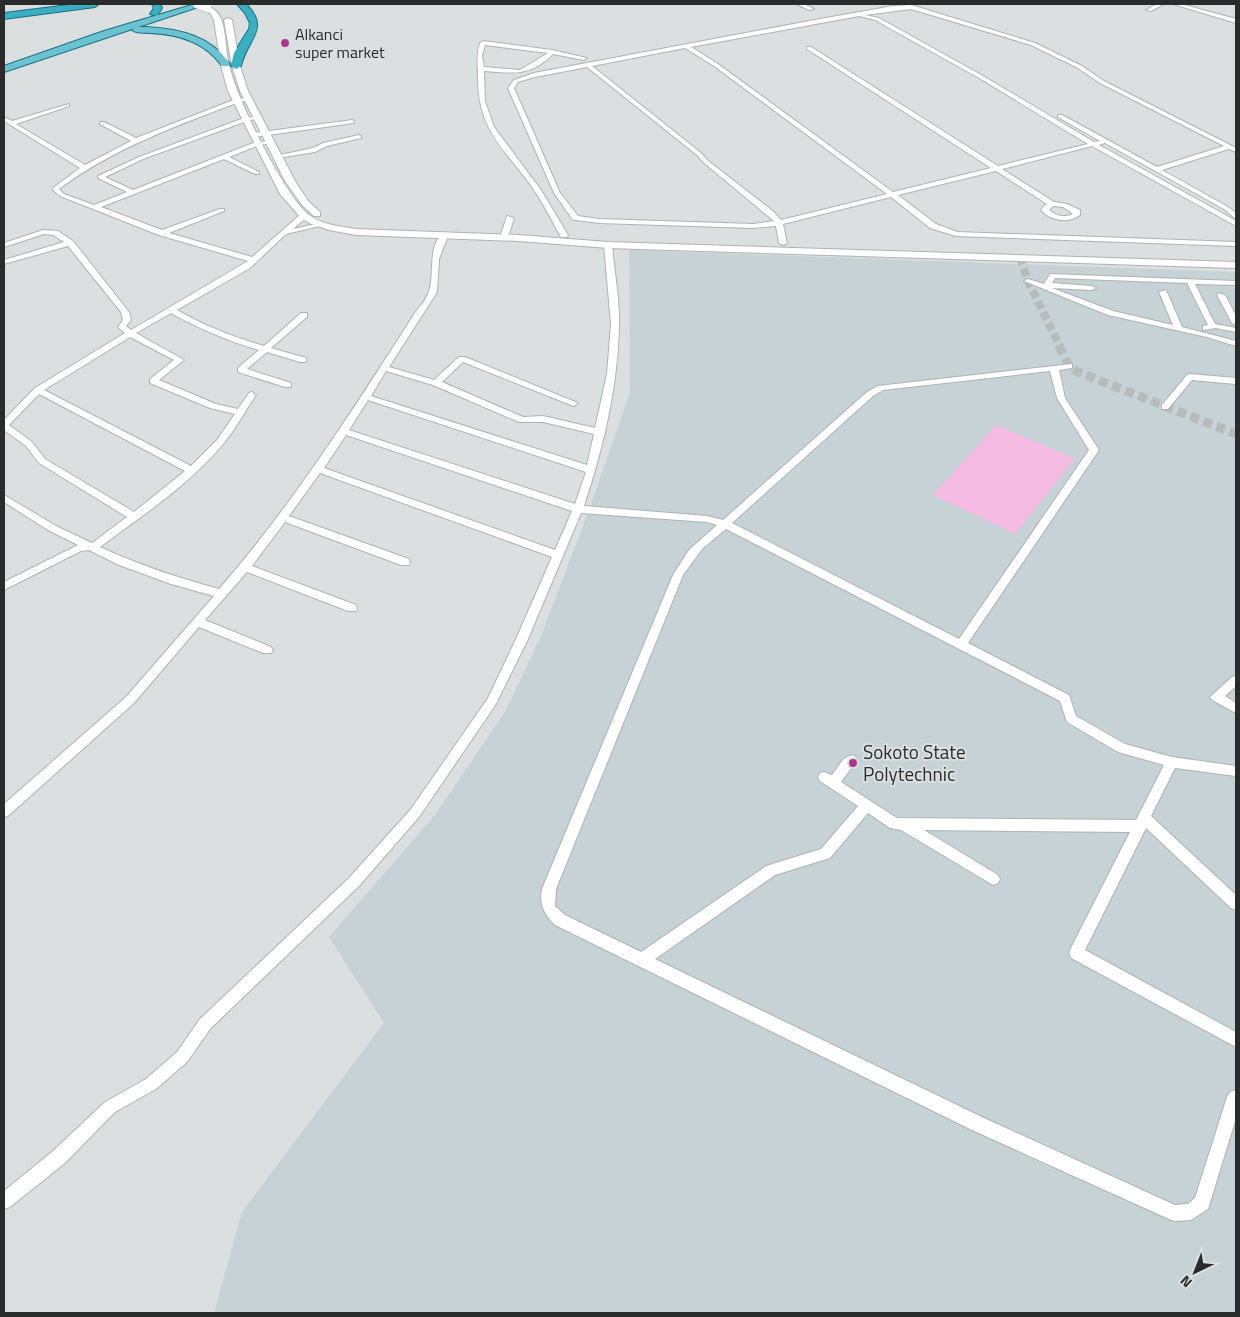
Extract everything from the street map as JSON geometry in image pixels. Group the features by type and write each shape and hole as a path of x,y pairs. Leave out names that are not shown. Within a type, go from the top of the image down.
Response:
{"highway":[{"path":"4,15 72,4"},
{"path":"4,15 95,4"},
{"path":"154,14 158,8 156,4"},
{"path":"236,66 239,53 253,29 254,23 250,12 241,4"}],"main road":[{"path":"4,68 154,14 191,4"},
{"path":"4,68 81,42 208,6"},
{"path":"81,42 130,31 167,31 212,48 221,56 225,64"}],"street":[{"path":"197,4 208,6 227,17 236,66 248,99 290,181 305,203 318,215 334,222 378,228 1005,252 1078,259"},
{"path":"800,4 811,10"},
{"path":"1149,10 1161,4"},
{"path":"1176,4 1235,20"},
{"path":"1192,8 1198,4"},
{"path":"208,6 218,20 225,64 232,90 256,139 285,194 304,216 320,225 356,232 608,245 1236,265"},
{"path":"1106,141 779,223 753,226 599,221 580,219 572,215 557,193 511,88 513,83 522,78 859,14 911,7 1022,39 1080,67 1102,82 1234,148"},
{"path":"859,14 877,19 981,76 1093,144 1236,224"},
{"path":"564,235 557,220 488,122 483,103 479,56 483,43 584,58"},
{"path":"687,47 716,65 855,166 890,195 933,226 950,233 1236,244"},
{"path":"808,48 1052,204"},
{"path":"481,69 521,72 552,52"},
{"path":"589,66 771,214 779,223 783,244"},
{"path":"981,76 1011,85"},
{"path":"1027,95 1226,208 1236,216"},
{"path":"248,99 238,100 136,141 84,167 55,190 162,233 254,260"},
{"path":"12,124 67,105"},
{"path":"132,192 100,177 141,158 246,119 257,117"},
{"path":"4,119 84,167"},
{"path":"95,207 223,156 256,139 352,122"},
{"path":"102,123 136,141"},
{"path":"278,156 315,150 324,144 358,137"},
{"path":"1157,169 1234,148"},
{"path":"223,156 257,173"},
{"path":"162,233 222,210"},
{"path":"135,516 92,492 42,460 29,444 4,426 38,390 231,277 254,260 304,216"},
{"path":"505,234 510,218"},
{"path":"285,232 320,225"},
{"path":"4,245 47,232 55,233 70,243 125,312 127,320 122,327 131,334 180,360 153,381 213,406 239,412"},
{"path":"4,812 130,700 245,567 283,518 366,397 433,292 436,278 435,264 444,236"},
{"path":"4,262 70,243"},
{"path":"4,1201 59,1156 110,1107 151,1084 182,1057 205,1024 354,882 415,813 492,701 522,639 578,509 591,470 610,374 615,324 608,245"},
{"path":"1046,286 1054,276 1236,283"},
{"path":"1028,281 1046,286 1111,313 1198,332 1236,344"},
{"path":"1190,281 1213,327"},
{"path":"1046,286 1092,288"},
{"path":"1164,292 1179,328"},
{"path":"1221,295 1236,323"},
{"path":"173,311 198,325 228,338 303,360"},
{"path":"288,385 241,370 304,315"},
{"path":"1198,332 1198,330 1213,327 1236,330"},
{"path":"436,383 462,359 574,403"},
{"path":"1069,366 882,388 870,394 700,545 687,559 678,575 548,894 551,911 560,920 978,1124 1175,1213 1191,1212 1202,1204 1236,1097"},
{"path":"384,368 436,383 522,420 543,419 599,432"},
{"path":"961,645 1094,450 1061,398 1054,368"},
{"path":"1165,407 1190,377 1236,381"},
{"path":"38,390 192,471"},
{"path":"4,586 72,551 94,546 169,492 221,441 252,394"},
{"path":"366,397 591,470"},
{"path":"343,431 578,509 706,519 725,524 1065,698 1071,719 1122,748 1172,762 1236,771"},
{"path":"318,469 557,555"},
{"path":"4,498 52,528 138,568 222,594"},
{"path":"283,518 404,562"},
{"path":"245,567 352,608"},
{"path":"198,622 267,650"},
{"path":"1236,680 1216,697 1236,708"},
{"path":"852,760 828,780 895,824 1142,822 1236,904"},
{"path":"1172,762 1076,953 1236,1040"},
{"path":"642,960 771,870 825,854 867,806"},
{"path":"902,824 993,879"}],"shaded area":[{"name":"Sokoto State Polytechnic","path":"629,250 1236,272 1236,1313 214,1313 242,1212 384,1023 329,937 435,815 506,710 541,636 589,510 630,392"},
{"path":"996,425 1075,459 1015,534 933,495"}],"tunnel":[{"path":"1020,257 1028,281 1060,347"},
{"path":"1059,346 1069,366 1078,372 1236,434"}],"place":[{"name":"Alkanci super market","path":"285,43"},
{"name":"Sokoto State Polytechnic","path":"853,763"}]}
